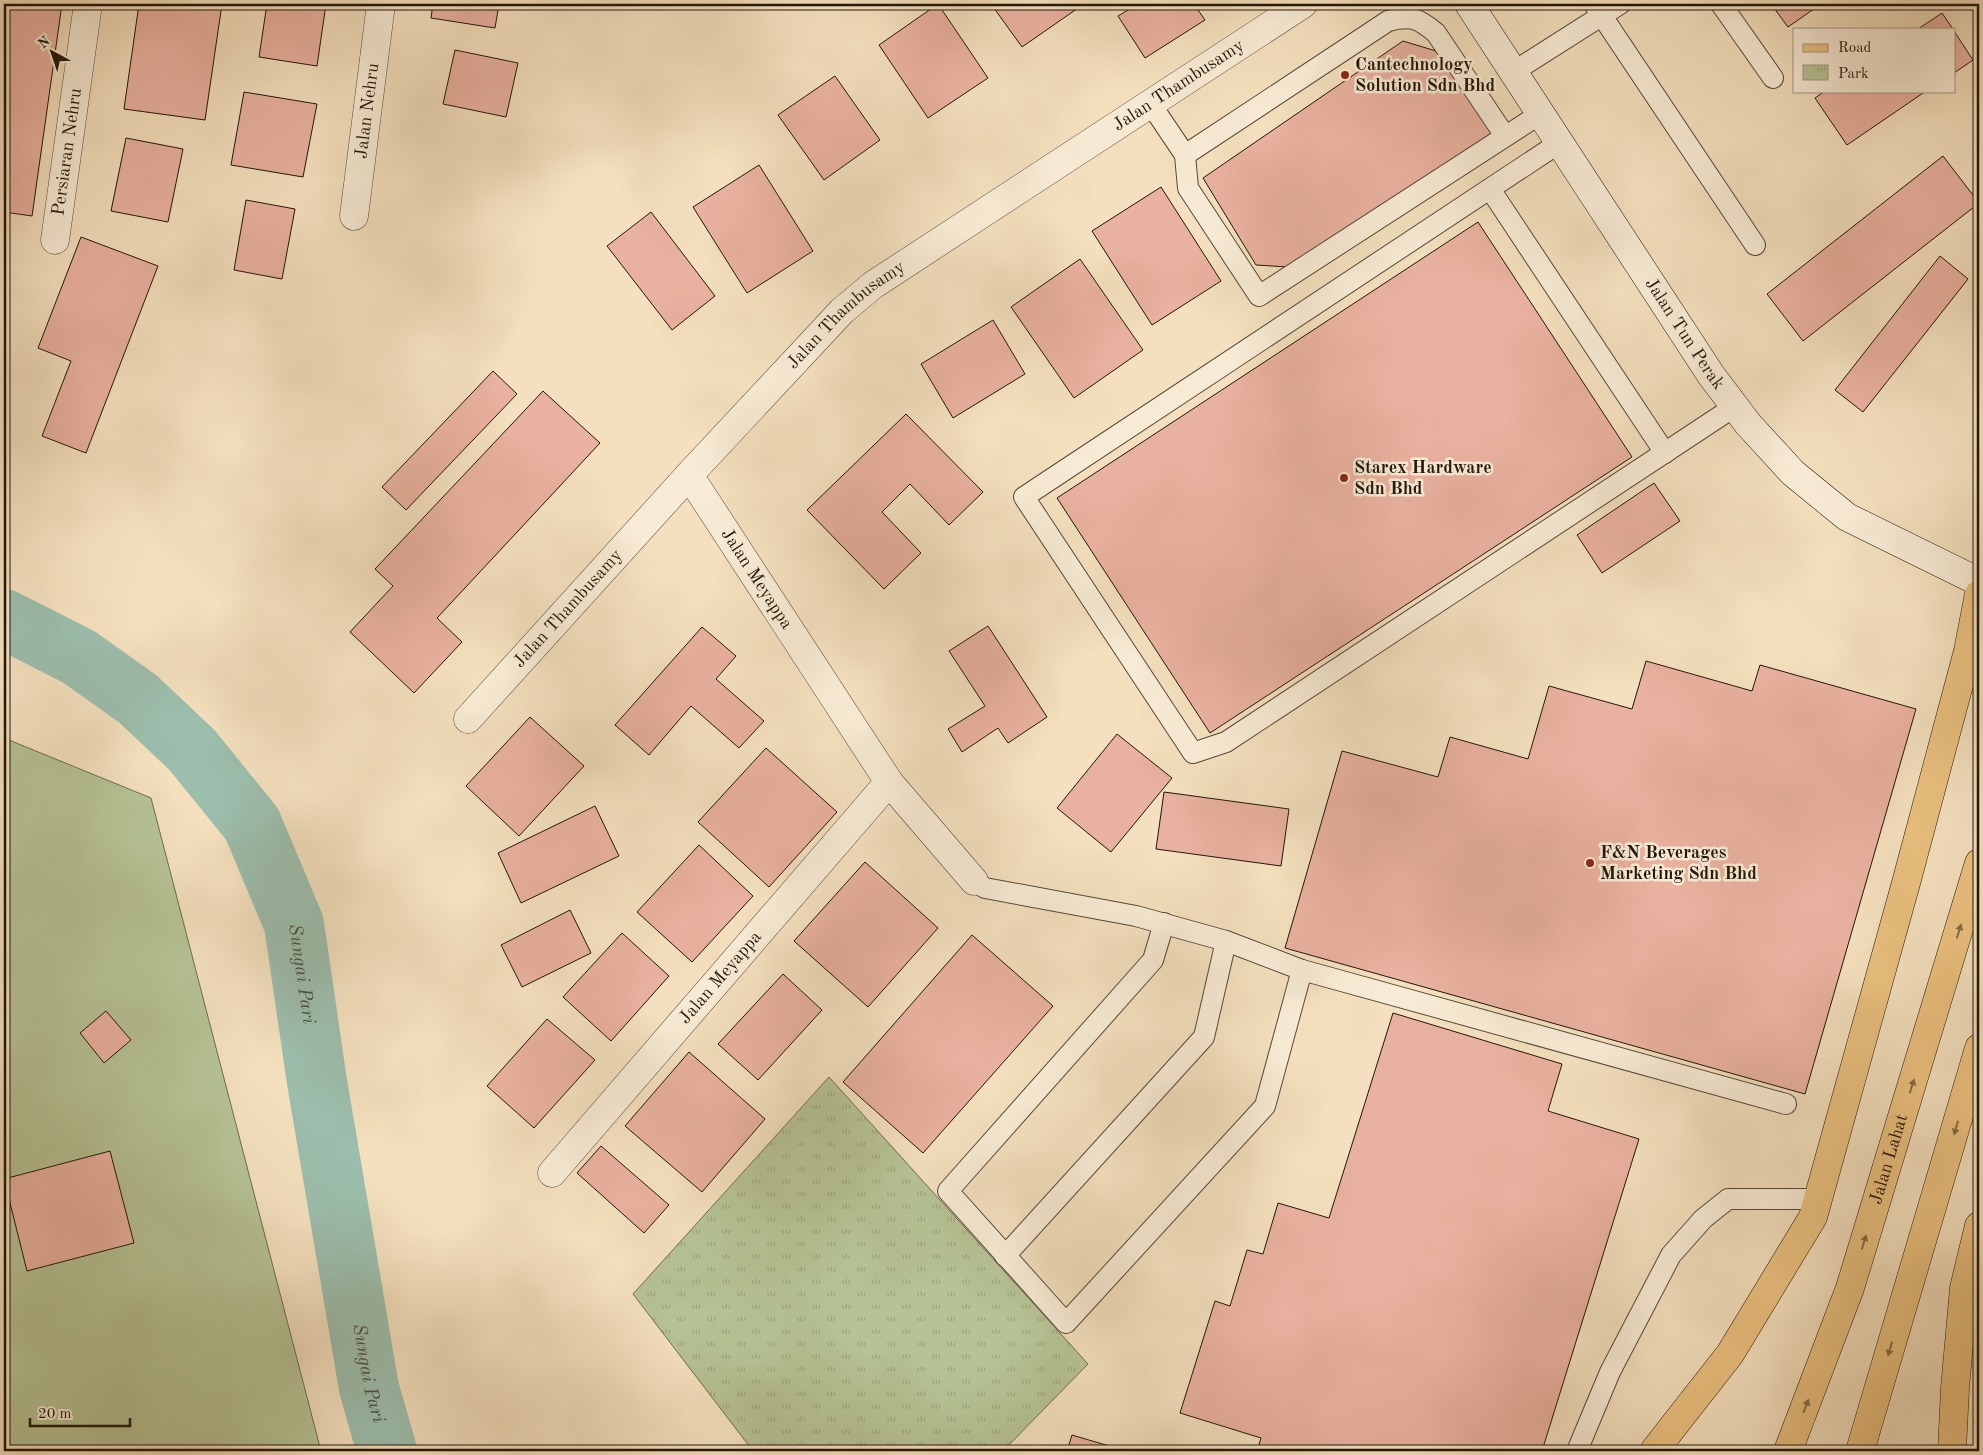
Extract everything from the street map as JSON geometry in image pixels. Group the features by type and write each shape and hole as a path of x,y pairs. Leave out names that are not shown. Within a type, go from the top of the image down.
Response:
{"main road":[{"path":"1654,1451 1730,1354 1813,1218 1968,651 1979,594"},
{"name":"Jalan Lahat","path":"1788,1451 1850,1288 1979,863"},
{"path":"1860,1451 1979,1048"},
{"path":"1952,1451 1955,1388 1972,1290 1979,1226"}],"street":[{"name":"Persiaran Nehru","path":"56,240 88,4"},
{"name":"Jalan Nehru","path":"354,216 381,4"},
{"name":"Jalan Thambusamy","path":"468,719 689,475 842,311 873,285 1303,4"},
{"name":"Jalan Tun Perak","path":"1469,4 1711,375 1748,424 1793,474 1847,517 1979,582"},
{"name":"Jalan Meyappa","path":"689,475 889,782 974,881"},
{"name":"Jalan Meyappa","path":"552,1173 889,782"}],"lane":[{"path":"1513,72 1598,10 1620,4"},
{"path":"1721,4 1773,78"},
{"path":"1598,10 1755,244"},
{"path":"1185,155 1388,21 1406,16 1423,22 1436,33 1505,136"},
{"path":"1150,104 1185,155 1188,188 1260,296 1540,114"},
{"path":"1559,143 1024,497 1193,753 1226,742 1734,406"},
{"path":"1490,189 1665,453"},
{"path":"974,881 985,888 1136,916 1226,941 1302,970 1786,1104"},
{"path":"1164,924 1153,960 948,1191 1066,1323 1265,1106 1302,970"},
{"path":"1005,1256 1204,1037 1226,941"},
{"path":"1577,1451 1610,1372 1671,1255 1702,1220 1728,1199 1818,1199"}],"green space":[{"path":"4,738 151,798 321,1451 4,1451"},
{"path":"829,1077 1088,1364 1003,1451 753,1451 633,1294"}],"building":[{"path":"4,4 62,4 32,216 4,212"},
{"path":"139,4 222,4 205,120 124,109"},
{"path":"267,4 326,4 317,66 259,57"},
{"path":"433,4 499,4 495,28 431,18"},
{"path":"938,4 988,78 928,118 879,45"},
{"path":"991,4 1080,4 1081,6 1022,47"},
{"path":"1138,4 1194,4 1205,20 1145,58 1118,16"},
{"path":"1771,4 1821,4 1788,27"},
{"path":"1942,13 1952,28 1920,28"},
{"path":"1956,34 1973,60 1956,72"},
{"path":"1403,41 1436,51 1492,134 1288,267 1256,265 1203,178"},
{"path":"455,50 518,63 506,117 443,104"},
{"path":"835,76 880,140 824,180 778,115"},
{"path":"244,92 317,104 303,177 231,165"},
{"path":"1824,92 1925,92 1847,145 1815,98"},
{"path":"126,138 183,149 168,222 111,211"},
{"path":"1943,156 1979,203 1803,341 1767,294"},
{"path":"759,165 813,251 747,293 693,207"},
{"path":"1161,187 1221,281 1152,325 1092,231"},
{"path":"246,200 295,209 282,279 234,270"},
{"path":"651,212 715,296 672,330 607,246"},
{"name":"Starex Hardware Sdn Bhd","path":"1478,222 1632,457 1210,733 1057,498"},
{"path":"81,237 158,266 86,453 42,436 71,361 38,348"},
{"path":"1940,256 1968,279 1863,412 1835,390"},
{"path":"1080,259 1143,350 1074,398 1011,307"},
{"path":"993,320 1025,374 953,418 921,364"},
{"path":"493,371 517,394 406,510 382,487"},
{"path":"543,391 600,443 437,618 462,642 414,693 350,632 393,586 375,569"},
{"path":"906,414 983,492 949,525 910,484 882,512 921,553 884,589 807,510"},
{"path":"1654,483 1680,521 1602,573 1577,535"},
{"path":"988,626 1047,717 1008,743 998,728 962,752 948,729 985,706 949,651"},
{"path":"702,627 736,656 716,679 764,721 739,748 691,706 649,755 615,725"},
{"name":"F&N Beverages Marketing Sdn Bhd","path":"1646,661 1752,691 1760,665 1916,709 1805,1094 1285,948 1342,751 1438,777 1450,737 1528,759 1549,686 1632,709"},
{"path":"530,717 584,766 519,836 466,786"},
{"path":"1117,734 1172,778 1111,852 1057,808"},
{"path":"766,748 837,812 769,887 698,822"},
{"path":"1164,792 1289,809 1281,866 1156,849"},
{"path":"595,806 619,856 521,903 498,853"},
{"path":"699,845 753,896 692,962 637,912"},
{"path":"865,862 938,928 868,1007 794,941"},
{"path":"570,910 591,953 522,987 501,945"},
{"path":"622,933 669,976 611,1041 563,997"},
{"path":"972,935 1053,1006 923,1153 843,1082"},
{"path":"783,974 822,1010 758,1080 718,1044"},
{"path":"106,1011 131,1040 104,1063 80,1033"},
{"path":"1393,1013 1562,1064 1548,1111 1639,1139 1542,1451 1257,1451 1261,1438 1180,1413 1215,1301 1230,1306 1247,1250 1263,1254 1278,1203 1329,1218"},
{"path":"547,1019 595,1060 534,1128 487,1086"},
{"path":"689,1052 765,1119 702,1192 625,1126"},
{"path":"601,1146 669,1205 644,1233 577,1173"},
{"path":"110,1151 134,1243 27,1271 4,1179"},
{"path":"1072,1435 1126,1451 1067,1451"}],"waterway":[{"name":"Sungai Pari","path":"4,619 79,657 138,699 192,750 252,824 294,924 317,1082 369,1388 387,1451"}],"place":[{"name":"Cantechnology Solution Sdn Bhd","path":"1345,75"},
{"name":"Starex Hardware Sdn Bhd","path":"1344,478"},
{"name":"F&N Beverages Marketing Sdn Bhd","path":"1590,863"}]}
